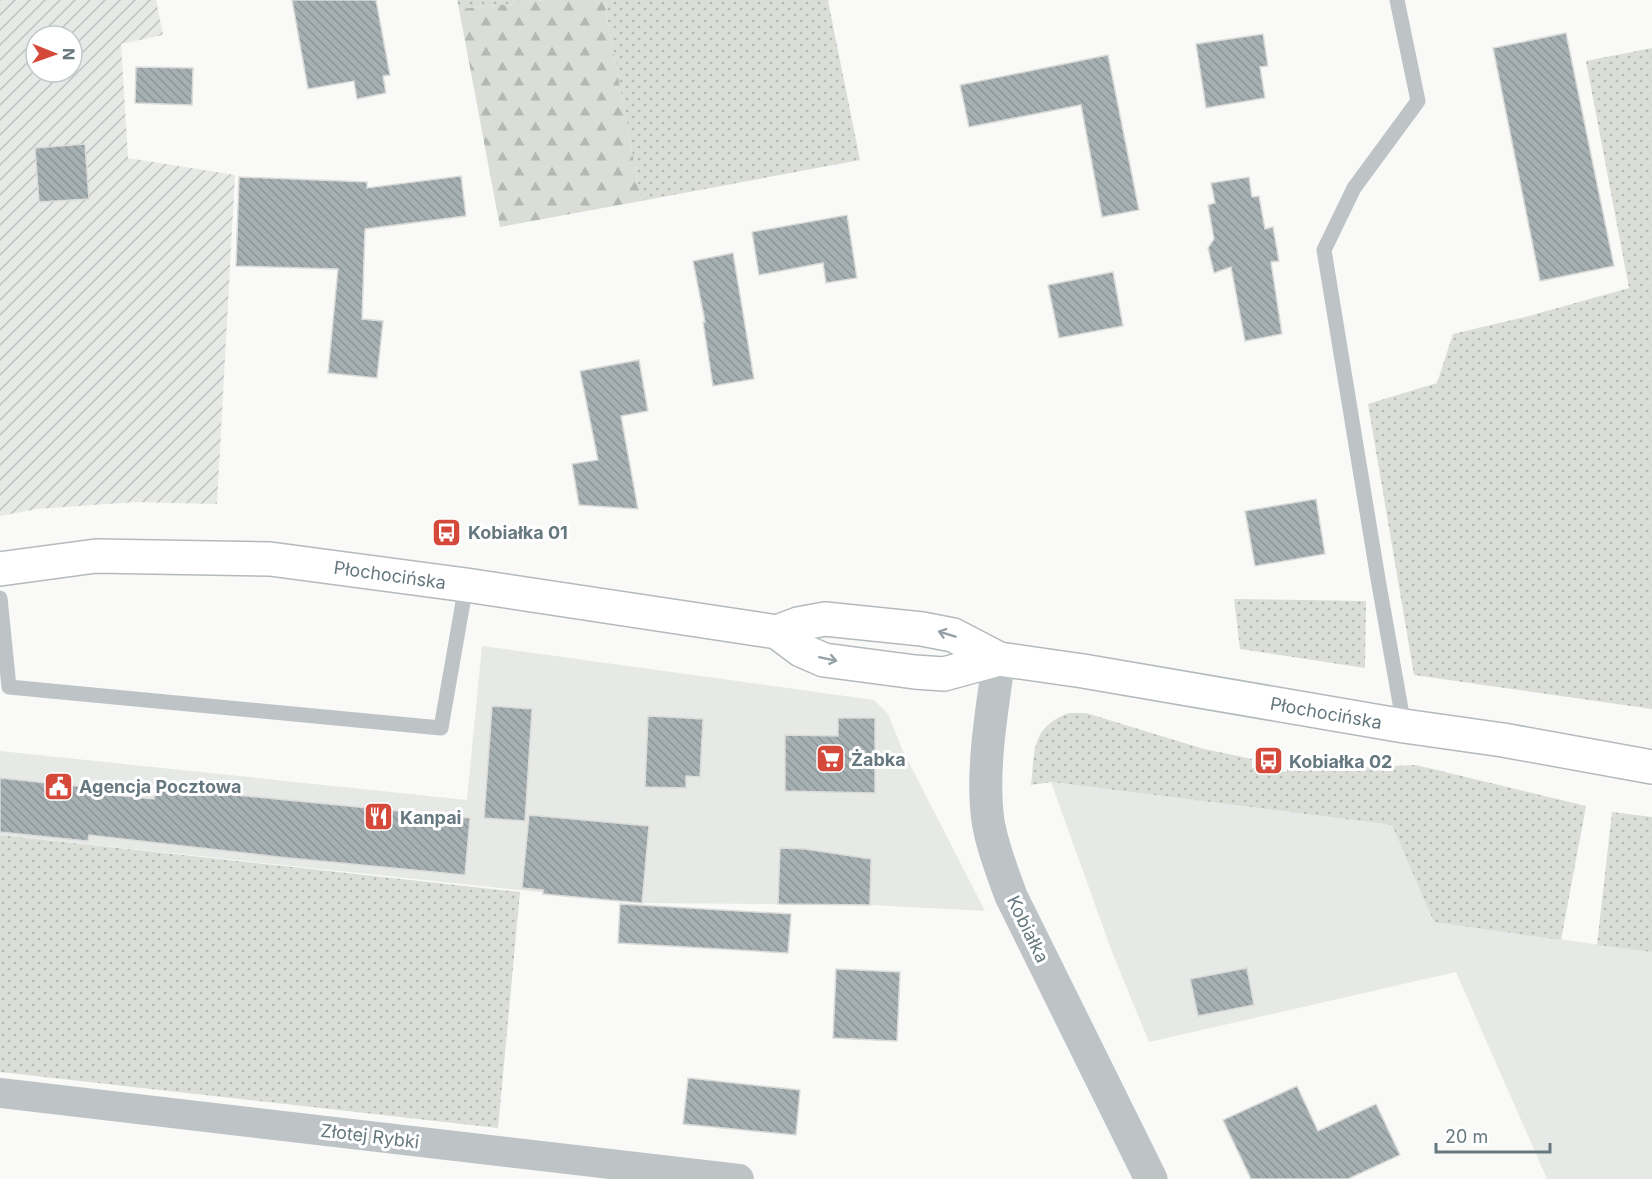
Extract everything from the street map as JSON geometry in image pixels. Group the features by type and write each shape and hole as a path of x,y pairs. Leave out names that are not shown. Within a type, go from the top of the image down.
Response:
{"main road":[{"name":"Płochocińska","path":"0,569 96,556 270,559 466,585 777,632 801,650 824,660 944,674 999,659"},
{"name":"Płochocińska","path":"777,632 798,624 825,619 922,629 953,635 999,659 1083,671 1404,726 1503,740 1652,767"}],"street":[{"name":"Kobiałka","path":"999,659 987,772 988,820 997,857 1011,896 1151,1179"},
{"name":"Złotej Rybki","path":"0,1093 739,1179"}],"lane":[{"path":"1397,0 1418,101 1354,188 1324,250 1404,726"},
{"path":"0,598 9,687 441,728 466,585"}],"shaded area":[{"path":"0,0 156,0 163,35 121,44 128,158 235,175 217,504 135,502 37,509 0,516"},
{"path":"482,646 874,700 888,714 902,749 985,911 870,905 642,903 0,835 0,751 467,800"},
{"path":"1051,782 1392,825 1435,922 1652,952 1652,1179 1547,1179 1456,972 1149,1042 1112,952"}],"green space":[{"path":"457,0 545,0 459,9"},
{"path":"545,0 604,0 641,201 500,227 459,9"},
{"path":"604,0 830,0 828,1 860,160 641,201"},
{"path":"1652,48 1652,709 1414,675 1368,404 1437,383 1453,334 1529,316 1629,288 1586,61"},
{"path":"1234,599 1366,601 1365,668 1240,649"},
{"path":"1069,713 1086,713 1204,749 1252,759 1252,768 1287,772 1288,764 1323,769 1416,765 1586,806 1561,940 1434,922 1392,825 1051,782 1031,785 1035,751 1041,733 1048,725"},
{"path":"1612,812 1652,817 1652,952 1597,945"},
{"path":"0,835 520,892 498,1128 0,1072"}],"building":[{"path":"292,0 376,0 390,75 383,76 386,93 357,99 354,81 308,89"},
{"path":"1566,33 1614,266 1540,281 1493,48"},
{"path":"1263,34 1268,66 1260,67 1265,98 1206,108 1196,44"},
{"path":"1108,55 1139,210 1102,217 1081,105 969,127 960,85"},
{"path":"136,67 193,68 192,105 135,103"},
{"path":"85,144 89,199 39,202 35,148"},
{"path":"461,176 466,216 365,229 362,319 383,321 377,378 328,373 338,269 236,266 239,177 367,182 367,188"},
{"path":"1249,177 1252,197 1259,196 1265,229 1273,227 1279,261 1271,262 1282,334 1245,341 1231,267 1214,273 1208,248 1214,239 1208,205 1215,203 1211,183"},
{"path":"847,215 857,278 826,283 823,263 759,275 752,232"},
{"path":"733,253 754,379 713,386 703,322 705,322 693,261"},
{"path":"1113,272 1123,326 1059,338 1048,285"},
{"path":"639,360 648,411 621,416 638,509 579,505 572,464 598,460 580,371"},
{"path":"1316,499 1325,554 1255,566 1245,511"},
{"path":"492,706 532,709 525,821 484,818"},
{"path":"648,716 703,719 700,777 686,776 686,788 645,787"},
{"name":"Żabka","path":"838,718 875,718 875,793 785,791 785,735 838,736"},
{"path":"0,778 94,788 94,793 154,799 155,787 470,818 465,875 89,835 88,841 0,832"},
{"path":"529,815 649,826 642,903 543,894 543,890 522,888"},
{"path":"780,848 805,849 871,859 870,905 778,904"},
{"path":"620,904 791,914 788,953 618,943"},
{"path":"1247,968 1254,1005 1198,1016 1190,979"},
{"path":"836,969 900,972 897,1041 833,1038"},
{"path":"688,1078 800,1090 796,1135 683,1124"},
{"path":"1297,1086 1318,1131 1376,1104 1400,1155 1348,1179 1251,1179 1223,1120"}],"place":[{"name":"Kobiałka 01","path":"447,532"},
{"name":"Żabka","path":"830,759"},
{"name":"Kobiałka 02","path":"1268,761"},
{"name":"Agencja Pocztowa","path":"58,786"},
{"name":"Kanpai","path":"379,817"}]}
